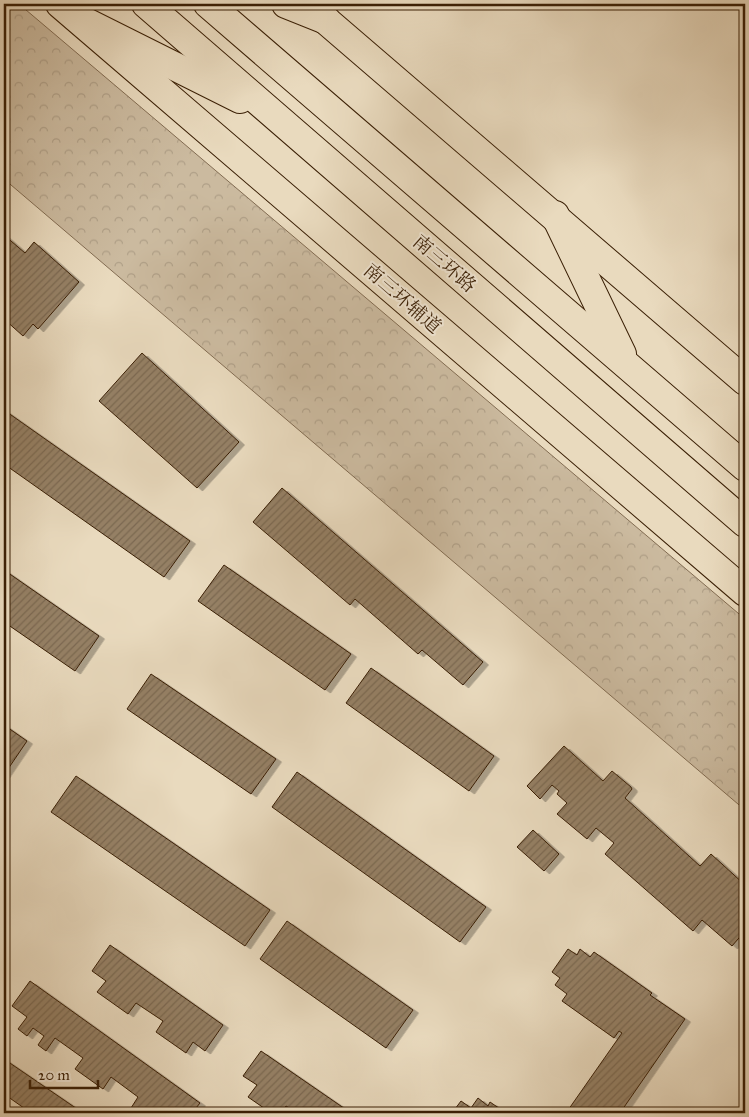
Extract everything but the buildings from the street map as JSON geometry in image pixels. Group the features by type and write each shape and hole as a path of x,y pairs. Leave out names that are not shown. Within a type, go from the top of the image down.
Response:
{"main road":[{"name":"南三环路","path":"146,4 745,523"},
{"path":"208,4 745,467"},
{"path":"286,4 316,12 555,215 745,380"},
{"path":"68,10 276,117"},
{"name":"南三环辅道","path":"68,10 745,592"},
{"path":"555,215 626,365"}],"green space":[{"path":"4,4 19,4 745,619 745,810 4,179"}]}
